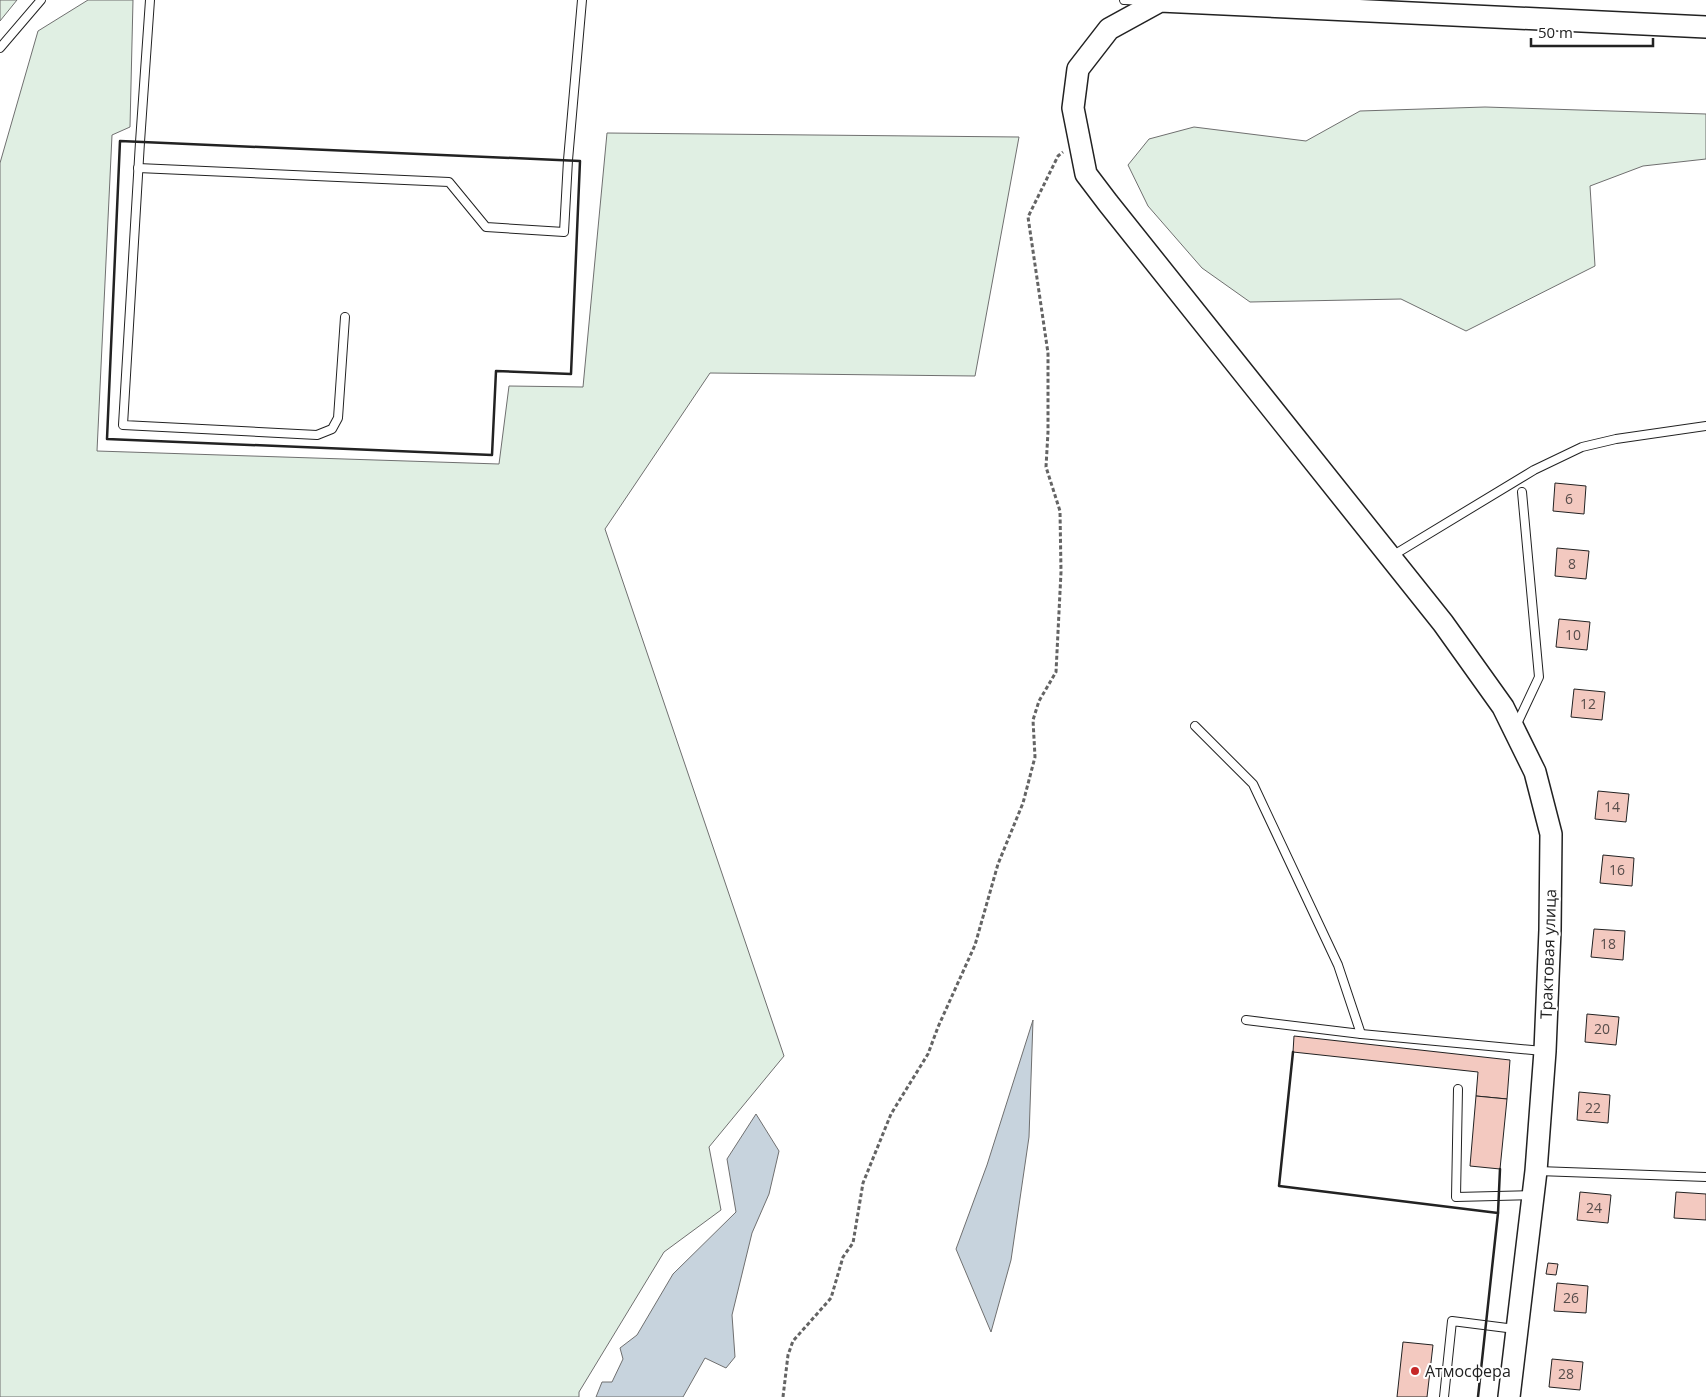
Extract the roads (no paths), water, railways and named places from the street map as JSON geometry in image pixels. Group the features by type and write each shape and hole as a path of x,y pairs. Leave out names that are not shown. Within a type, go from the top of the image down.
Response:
{"street":[{"path":"1160,1 1706,27"},
{"name":"Трактовая улица","path":"1160,1 1109,29 1078,68 1073,108 1086,174 1471,661 1503,707 1535,772 1551,834 1550,930 1545,1051 1536,1171 1508,1397"}],"lane":[{"path":"0,48 41,0"},
{"path":"150,0 123,425 317,435 332,429 338,418 345,317"},
{"path":"138,168 449,182 486,227 564,232 568,160 582,0"},
{"path":"1124,0 1160,1"},
{"path":"1390,557 1534,470 1582,447 1616,439 1706,426"},
{"path":"1514,730 1539,677 1522,492"},
{"path":"1195,726 1253,784 1338,965 1361,1034"},
{"path":"1246,1020 1361,1034 1545,1051"},
{"path":"1458,1089 1456,1198 1533,1195"},
{"path":"1536,1171 1706,1177"},
{"path":"1444,1397 1452,1321 1517,1329"}],"place":[{"name":"Атмосфера","path":"1415,1371"}]}
